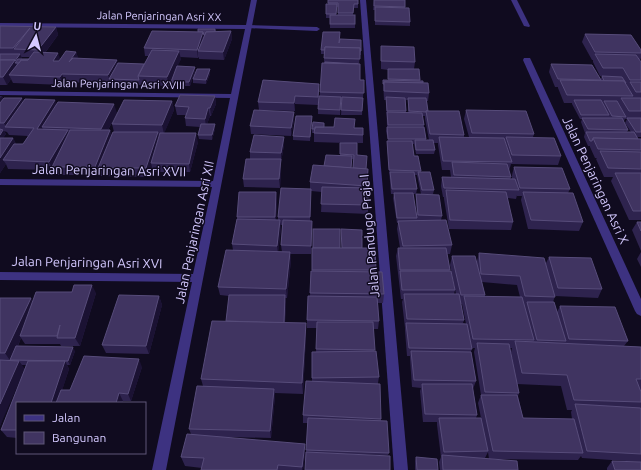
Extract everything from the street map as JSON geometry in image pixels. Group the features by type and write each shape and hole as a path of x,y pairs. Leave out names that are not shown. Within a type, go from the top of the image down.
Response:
{"street":[{"name":"Jalan Penjaringan Asri XII","path":"159,470 254,0"},
{"name":"Jalan Pandugo Praja I","path":"363,0 401,470"},
{"path":"514,0 527,26"},
{"name":"Jalan Penjaringan Asri XX","path":"0,25 317,29"},
{"name":"Jalan Penjaringan Asri X","path":"526,60 641,311"},
{"name":"Jalan Penjaringan Asri XVIII","path":"0,93 235,96"},
{"name":"Jalan Penjaringan Asri XVII","path":"0,182 217,184"},
{"name":"Jalan Penjaringan Asri XVI","path":"0,276 198,278"}],"building":[{"path":"328,0 358,0 358,4 354,4 353,13 338,13 338,3 328,3"},
{"path":"374,0 405,0 405,7 374,6"},
{"path":"326,4 337,4 336,14 326,14"},
{"path":"375,7 409,8 410,22 375,21"},
{"path":"330,15 355,15 355,24 330,24"},
{"path":"0,26 56,27 38,50 14,49 30,28 13,48 0,48"},
{"path":"198,29 215,29 215,32 206,32 204,35 203,32 198,32"},
{"path":"152,31 203,32 197,50 144,48"},
{"path":"231,31 223,52 198,51 206,32"},
{"path":"323,32 340,32 339,43 340,39 361,40 361,51 360,48 325,47 325,50 321,50"},
{"path":"585,34 631,35 641,50 641,53 595,52"},
{"path":"381,46 414,47 415,62 381,61"},
{"path":"325,47 360,48 360,59 324,58"},
{"path":"152,50 179,51 167,77 138,76"},
{"path":"66,51 76,52 69,62 73,58 117,60 108,75 62,74 60,77 9,75 21,60 28,60 34,52 58,53 53,61 59,61"},
{"path":"0,54 20,54 15,61 0,60"},
{"path":"595,54 636,55 641,62 641,80 630,80 623,68 603,68"},
{"path":"18,59 29,59 21,60 19,63 15,63"},
{"path":"0,60 15,60 3,77 0,77"},
{"path":"325,62 358,64 325,63"},
{"path":"118,63 144,64 138,76 139,80 109,79"},
{"path":"322,63 360,64 360,80 364,80 364,93 320,92"},
{"path":"551,64 592,65 601,80 558,79"},
{"path":"177,66 195,67 189,82 171,82"},
{"path":"197,69 210,69 206,80 193,79"},
{"path":"388,69 419,69 420,80 388,79"},
{"path":"602,76 622,77 626,83 624,81 604,81"},
{"path":"263,80 319,84 318,97 295,96 294,103 258,102"},
{"path":"383,80 423,81 423,83 384,82 383,84"},
{"path":"560,80 624,81 633,96 567,95"},
{"path":"384,82 428,83 429,93 384,91"},
{"path":"630,82 641,82 641,92 636,92"},
{"path":"180,95 215,96 210,108 208,108 205,119 185,118 189,107 175,106"},
{"path":"319,96 341,97 340,110 318,109"},
{"path":"342,97 363,98 362,111 341,110"},
{"path":"386,97 405,98 406,111 387,111"},
{"path":"4,98 22,98 4,123 0,123 0,103"},
{"path":"408,98 426,98 428,111 409,111"},
{"path":"621,98 641,98 641,111 629,111"},
{"path":"25,99 55,100 37,129 68,130 49,162 3,160 14,144 23,144 34,128 5,127"},
{"path":"124,100 172,101 162,125 112,124"},
{"path":"574,100 601,100 609,115 581,115"},
{"path":"604,101 617,101 626,117 612,116"},
{"path":"58,102 114,104 101,129 42,127"},
{"path":"254,110 294,112 291,128 250,126"},
{"path":"466,110 526,111 534,134 472,133"},
{"path":"426,111 459,111 464,135 430,134"},
{"path":"387,112 422,113 424,125 388,125"},
{"path":"296,116 312,116 310,137 293,136"},
{"path":"335,118 355,119 354,128 363,128 363,135 314,133 315,127 334,127"},
{"path":"582,118 622,118 628,130 588,129"},
{"path":"627,118 641,118 641,132 636,132"},
{"path":"313,122 324,123 324,127 315,127 315,129 312,129"},
{"path":"201,124 215,124 212,135 198,135"},
{"path":"387,127 424,127 426,139 388,139"},
{"path":"70,130 110,130 95,167 52,167"},
{"path":"113,132 158,132 146,168 98,168"},
{"path":"586,132 634,132 638,139 593,138 592,141 590,141"},
{"path":"160,133 196,133 189,164 151,163"},
{"path":"254,135 284,137 281,153 250,152"},
{"path":"439,137 504,138 512,162 443,161"},
{"path":"506,137 554,138 561,156 512,155"},
{"path":"0,138 13,138 0,158"},
{"path":"593,138 641,139 641,150 598,149"},
{"path":"415,140 433,140 435,150 416,150"},
{"path":"387,141 412,141 414,156 418,156 421,171 389,170"},
{"path":"340,143 357,143 357,155 367,156 366,169 353,168 354,155 340,154"},
{"path":"600,151 641,152 641,169 608,168"},
{"path":"326,155 352,156 351,168 324,166"},
{"path":"246,159 281,159 279,179 243,179"},
{"path":"452,162 507,164 511,177 454,175"},
{"path":"313,165 368,169 367,186 310,182"},
{"path":"514,167 562,168 570,189 520,188"},
{"path":"390,172 414,172 417,189 392,189"},
{"path":"418,172 430,172 434,190 422,190"},
{"path":"615,173 641,173 641,211 633,211"},
{"path":"442,177 515,179 519,190 444,188"},
{"path":"322,187 368,188 368,205 321,204"},
{"path":"281,188 311,189 310,217 278,217"},
{"path":"446,190 506,192 513,222 450,220"},
{"path":"239,192 276,192 275,217 237,217"},
{"path":"523,192 573,193 583,222 531,220"},
{"path":"394,193 413,193 417,218 397,218"},
{"path":"416,194 439,195 442,216 418,215"},
{"path":"237,219 280,220 277,246 232,244"},
{"path":"283,220 312,221 311,246 281,245"},
{"path":"446,220 452,245 403,246 398,221"},
{"path":"637,222 641,222 641,231"},
{"path":"313,229 340,229 340,248 313,248"},
{"path":"341,229 362,230 362,248 342,248"},
{"path":"312,248 375,248 376,270 312,270"},
{"path":"398,248 446,248 450,270 400,270"},
{"path":"226,250 290,252 286,289 218,287"},
{"path":"479,253 544,258 555,297 525,296 520,276 481,274"},
{"path":"452,256 475,256 485,295 461,295"},
{"path":"549,257 591,258 602,289 558,288"},
{"path":"311,271 382,272 384,294 310,293"},
{"path":"400,271 451,271 455,290 402,290"},
{"path":"74,285 92,285 75,338 57,338 60,325 57,336 20,336 36,292 72,292"},
{"path":"404,294 459,294 464,320 407,319"},
{"path":"119,295 159,296 146,346 102,345"},
{"path":"229,295 285,295 284,323 226,321"},
{"path":"308,296 377,297 379,321 307,320"},
{"path":"464,296 522,297 534,340 473,339"},
{"path":"0,298 31,298 5,353 0,353"},
{"path":"527,302 554,302 566,341 537,340"},
{"path":"560,306 615,307 628,341 569,339"},
{"path":"212,321 306,323 302,383 201,379"},
{"path":"317,322 373,322 375,350 316,349"},
{"path":"406,323 467,324 472,349 409,348"},
{"path":"515,341 641,347 641,379 636,379 641,392 641,402 574,400 567,375 522,373"},
{"path":"477,343 509,344 519,393 485,392"},
{"path":"16,346 73,347 68,361 10,360"},
{"path":"376,351 379,377 312,378 312,352"},
{"path":"411,351 471,352 476,381 414,380"},
{"path":"84,356 139,359 128,394 119,393 116,402 56,402 61,390 70,390"},
{"path":"0,360 19,361 0,404"},
{"path":"28,361 65,361 51,402 16,402 16,430 1,430"},
{"path":"306,381 380,384 381,419 303,415"},
{"path":"422,384 472,384 477,415 425,414"},
{"path":"197,386 274,389 270,431 189,429"},
{"path":"481,395 517,395 523,418 574,419 583,453 493,451"},
{"path":"575,404 641,408 641,454 587,451"},
{"path":"308,418 387,421 389,453 306,450"},
{"path":"439,418 481,418 488,451 444,452"},
{"path":"187,434 305,444 302,467 278,465 277,470 201,470 204,458 181,457"},
{"path":"306,452 390,456 390,470 305,470"},
{"path":"442,455 517,461 518,470 443,470"},
{"path":"416,457 437,459 438,470 417,470"},
{"path":"612,461 641,462 641,470 615,470"}]}
